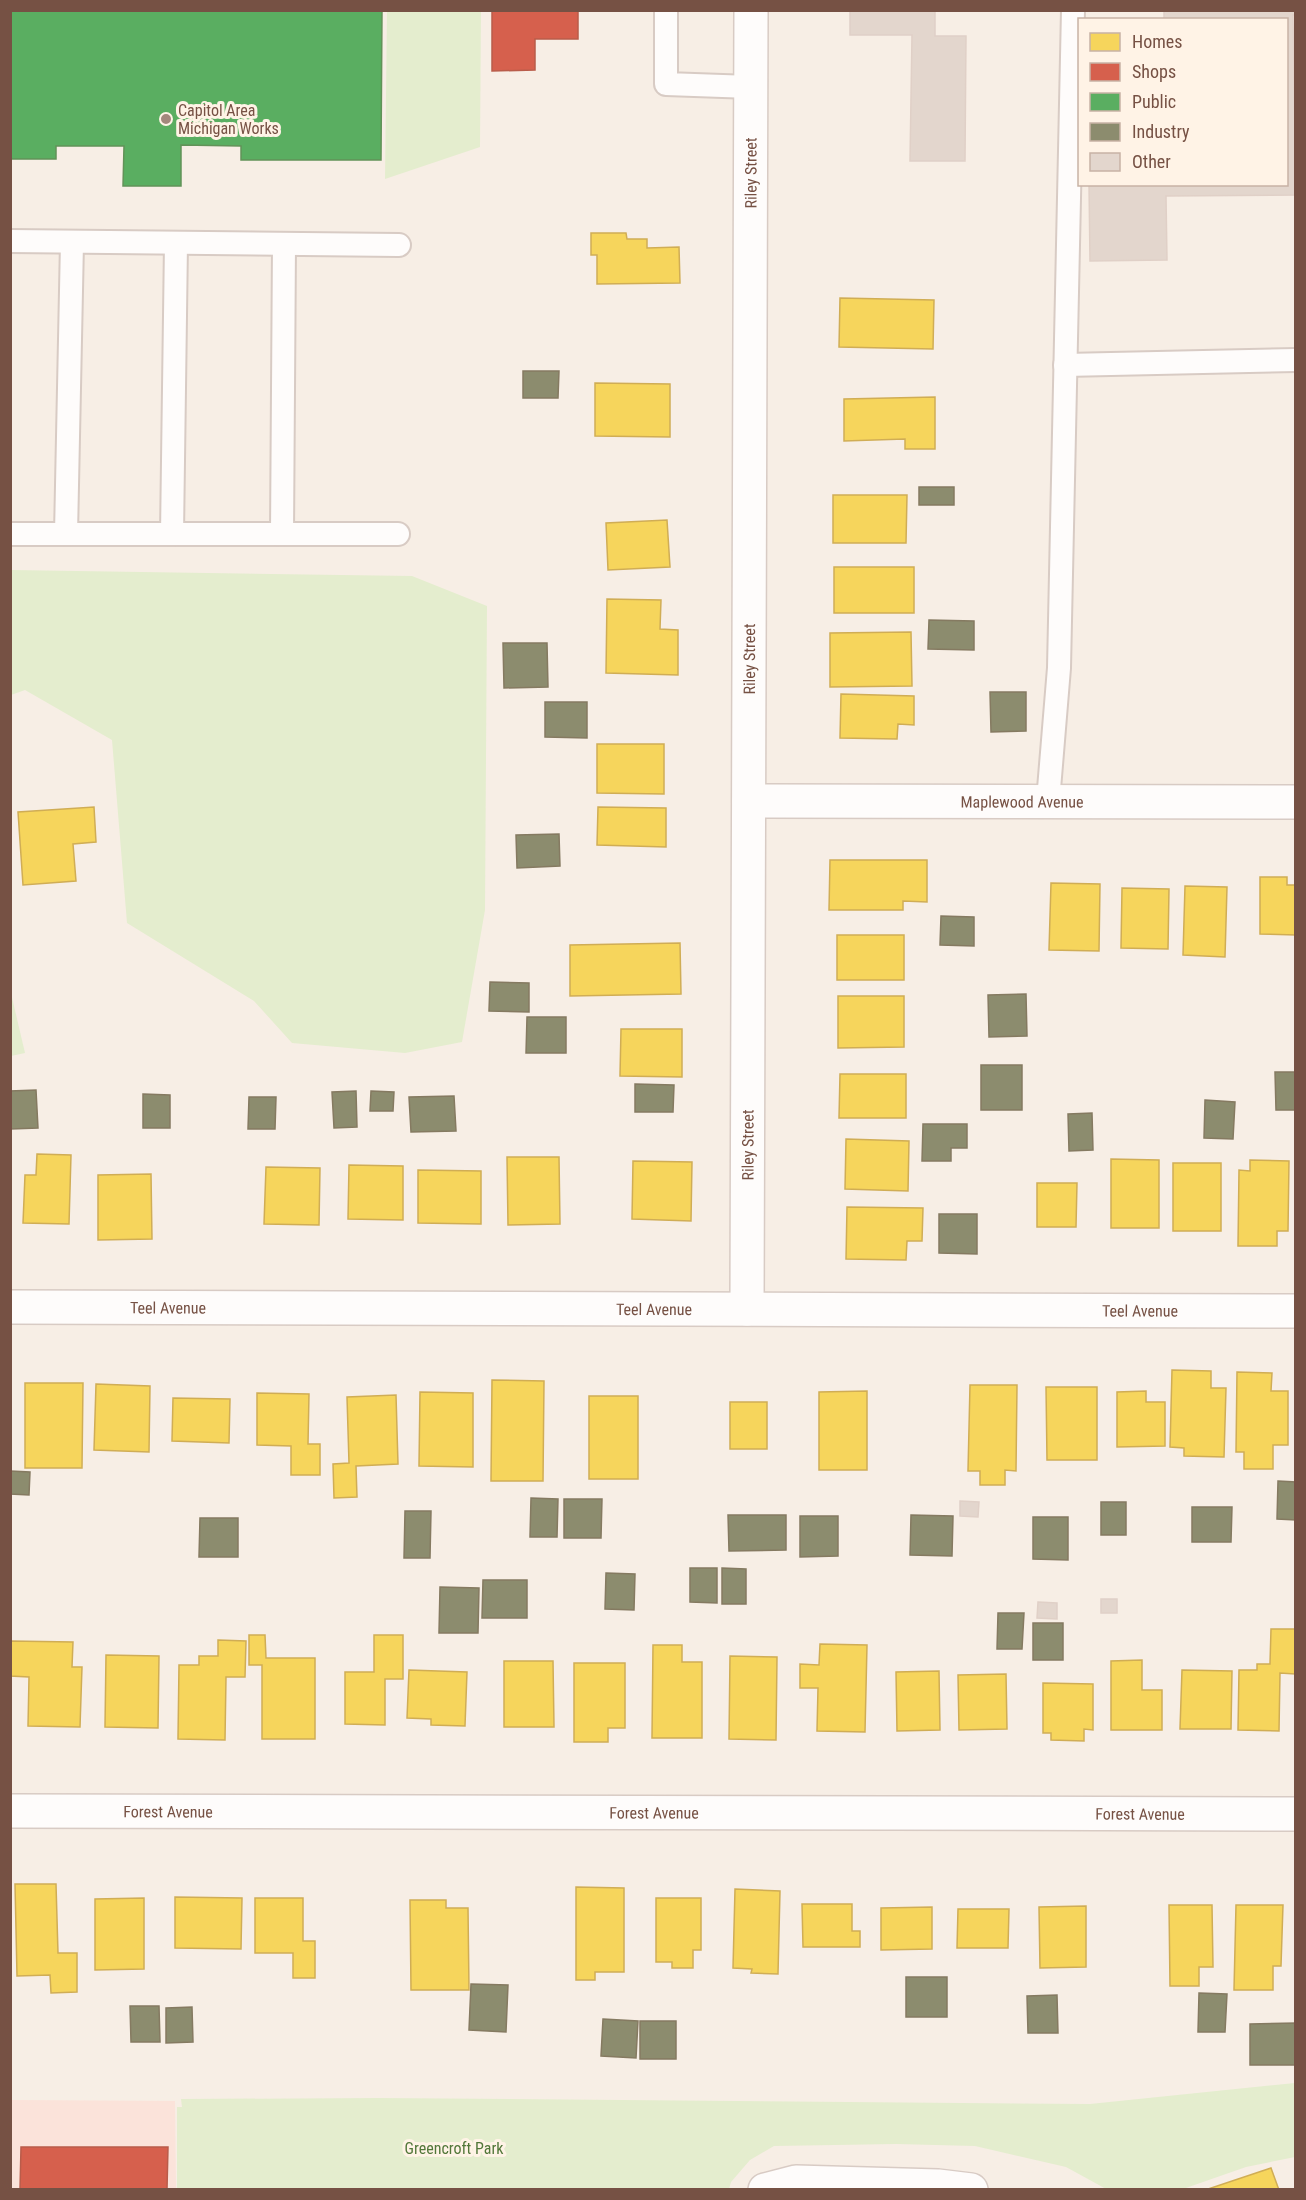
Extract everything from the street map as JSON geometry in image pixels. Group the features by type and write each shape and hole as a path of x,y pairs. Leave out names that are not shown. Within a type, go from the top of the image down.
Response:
{"street":[{"name":"Riley Street","path":"747,1309 751,10"},
{"name":"Maplewood Avenue","path":"749,801 1296,802"},
{"name":"Teel Avenue","path":"10,1307 1296,1311"},
{"name":"Forest Avenue","path":"10,1811 1296,1814"},
{"path":"765,2190 796,2182 938,2186 970,2190"}],"lane":[{"path":"666,10 666,84 751,87"},
{"path":"1048,801 1059,668 1073,10"},
{"path":"10,241 399,245"},
{"path":"66,534 72,242"},
{"path":"172,534 176,243"},
{"path":"282,534 284,244"},
{"path":"1065,364 1296,360"},
{"path":"10,534 398,534"}],"shaded area":[{"path":"11,2100 175,2101 176,2189 11,2190"}],"green space":[{"path":"387,11 481,11 480,147 385,179"},
{"path":"11,570 412,576 487,606 485,910 462,1042 405,1053 292,1043 254,1001 127,923 112,740 25,690 11,695"},
{"path":"10,989 25,1053 11,1056 10,1056"},
{"name":"Greencroft Park","path":"1295,2083 1295,2157 1246,2167 1183,2189 1108,2190 1066,2167 975,2146 896,2144 774,2146 750,2160 731,2182 729,2189 177,2189 177,2107 182,2107 181,2099 378,2098 1090,2104"}],"building: Homes":[{"path":"591,233 626,233 627,239 647,239 647,248 679,247 680,283 597,284 597,255 591,255"},
{"path":"840,298 934,300 933,349 839,347"},
{"path":"595,383 670,384 670,437 595,436"},
{"path":"935,397 935,449 905,449 905,439 844,441 844,399"},
{"path":"833,495 907,495 906,543 833,543"},
{"path":"667,520 670,567 608,570 606,523"},
{"path":"834,567 914,567 914,613 834,613"},
{"path":"607,599 661,600 660,629 678,630 678,675 606,673"},
{"path":"911,632 912,686 830,687 830,633"},
{"path":"841,694 914,696 914,725 898,724 897,739 840,738"},
{"path":"597,744 664,744 664,794 597,793"},
{"path":"94,807 96,842 73,844 76,881 23,885 18,812"},
{"path":"598,807 666,808 666,847 597,845"},
{"path":"830,860 927,860 927,902 903,901 903,910 829,910"},
{"path":"1260,877 1287,877 1287,885 1296,885 1296,935 1260,934"},
{"path":"1051,883 1100,884 1099,951 1049,950"},
{"path":"1185,886 1227,887 1225,957 1183,955"},
{"path":"1122,888 1169,889 1168,949 1121,948"},
{"path":"837,935 904,935 904,980 837,980"},
{"path":"680,943 681,994 570,996 570,945"},
{"path":"838,996 904,996 904,1047 838,1048"},
{"path":"621,1029 682,1029 682,1077 620,1076"},
{"path":"840,1074 906,1074 906,1118 839,1118"},
{"path":"846,1139 909,1141 908,1191 845,1189"},
{"path":"37,1154 71,1155 69,1224 23,1223 25,1175 36,1175"},
{"path":"507,1157 559,1157 560,1224 508,1225"},
{"path":"1111,1159 1159,1160 1159,1228 1111,1228"},
{"path":"1250,1160 1289,1161 1288,1231 1277,1231 1277,1246 1238,1246 1239,1170 1250,1171"},
{"path":"633,1161 692,1162 691,1221 632,1219"},
{"path":"1173,1163 1221,1163 1221,1231 1173,1231"},
{"path":"349,1165 403,1166 403,1220 348,1219"},
{"path":"266,1167 320,1168 319,1225 264,1224"},
{"path":"418,1170 481,1171 481,1224 418,1223"},
{"path":"151,1174 152,1239 98,1240 98,1175"},
{"path":"1037,1183 1077,1183 1076,1227 1037,1227"},
{"path":"847,1207 923,1208 922,1241 907,1241 906,1260 846,1259"},
{"path":"1172,1370 1211,1371 1211,1388 1226,1388 1224,1457 1184,1456 1184,1448 1170,1447"},
{"path":"1237,1372 1272,1373 1271,1391 1288,1391 1288,1445 1273,1445 1273,1469 1244,1469 1244,1452 1236,1452"},
{"path":"492,1380 544,1381 543,1481 491,1481"},
{"path":"25,1383 83,1383 82,1468 25,1468"},
{"path":"96,1384 150,1386 149,1452 94,1450"},
{"path":"970,1385 1017,1385 1016,1471 1005,1470 1005,1485 980,1485 980,1471 968,1471"},
{"path":"1046,1387 1097,1387 1097,1460 1047,1460"},
{"path":"867,1391 867,1470 819,1470 819,1392"},
{"path":"1146,1391 1146,1402 1165,1402 1165,1446 1117,1447 1117,1392"},
{"path":"420,1392 473,1393 473,1467 419,1466"},
{"path":"257,1393 309,1394 308,1444 320,1444 320,1475 291,1475 291,1446 257,1445"},
{"path":"396,1395 398,1464 356,1466 357,1497 334,1498 333,1464 349,1463 347,1397"},
{"path":"589,1396 638,1396 638,1479 589,1479"},
{"path":"173,1398 230,1399 229,1443 172,1441"},
{"path":"730,1402 767,1402 767,1449 730,1449"},
{"path":"1271,1629 1296,1629 1295,1674 1280,1673 1279,1731 1238,1730 1239,1670 1257,1670 1257,1664 1270,1664"},
{"path":"249,1635 265,1635 266,1658 315,1658 315,1739 262,1739 262,1665 249,1665"},
{"path":"374,1635 403,1635 403,1679 385,1679 385,1725 345,1724 345,1672 374,1672"},
{"path":"218,1640 246,1641 245,1677 226,1677 225,1740 178,1739 179,1665 199,1665 199,1656 218,1656"},
{"path":"10,1641 73,1642 72,1667 82,1667 80,1727 28,1726 29,1677 10,1676"},
{"path":"820,1644 867,1645 865,1732 817,1731 818,1688 800,1688 800,1664 819,1665"},
{"path":"653,1645 682,1645 682,1662 702,1662 702,1738 652,1738"},
{"path":"106,1655 159,1656 158,1728 105,1727"},
{"path":"730,1656 777,1657 776,1740 729,1739"},
{"path":"1142,1660 1142,1690 1162,1690 1162,1730 1111,1730 1111,1661"},
{"path":"504,1661 553,1661 554,1727 504,1727"},
{"path":"574,1663 625,1663 625,1728 608,1728 608,1742 574,1742"},
{"path":"409,1670 467,1672 465,1726 431,1725 431,1719 407,1718"},
{"path":"1182,1670 1232,1671 1231,1729 1180,1729"},
{"path":"939,1671 940,1730 897,1731 896,1672"},
{"path":"1006,1674 1007,1729 959,1730 958,1675"},
{"path":"1043,1683 1093,1684 1093,1730 1084,1729 1084,1741 1051,1740 1051,1733 1043,1733"},
{"path":"15,1884 56,1884 58,1953 77,1953 77,1992 51,1993 50,1975 17,1976"},
{"path":"576,1887 624,1888 624,1972 595,1972 595,1980 576,1980"},
{"path":"735,1889 780,1891 778,1974 751,1973 752,1969 733,1968"},
{"path":"175,1897 242,1898 241,1949 175,1948"},
{"path":"144,1898 144,1969 95,1970 95,1899"},
{"path":"255,1898 303,1898 303,1941 315,1941 315,1978 293,1978 293,1953 255,1953"},
{"path":"656,1898 701,1898 701,1950 693,1950 693,1968 672,1968 672,1962 656,1962"},
{"path":"410,1900 446,1900 446,1908 468,1908 469,1990 411,1990"},
{"path":"802,1904 852,1904 852,1931 860,1931 860,1947 803,1947"},
{"path":"1169,1905 1212,1905 1213,1967 1199,1967 1199,1986 1170,1986"},
{"path":"1236,1905 1283,1905 1281,1966 1273,1966 1273,1990 1234,1990"},
{"path":"1086,1906 1086,1967 1040,1968 1039,1907"},
{"path":"932,1907 932,1949 881,1950 881,1908"},
{"path":"958,1909 1009,1909 1008,1948 957,1948"},
{"path":"1271,2168 1279,2190 1208,2190 1208,2189"}],"building: Shops":[{"path":"492,10 578,10 578,39 535,39 535,70 492,71"},
{"path":"21,2147 168,2147 167,2190 20,2190"}],"building: Public":[{"path":"10,10 382,10 381,160 241,160 241,146 181,145 181,186 123,186 124,146 56,146 56,159 10,159"}],"building: Industry":[{"path":"523,371 559,371 558,398 523,398"},
{"path":"919,487 954,487 954,505 919,505"},
{"path":"929,620 974,621 974,650 928,649"},
{"path":"503,643 547,643 548,687 504,688"},
{"path":"990,692 1026,692 1026,731 991,732"},
{"path":"545,702 587,702 587,738 545,737"},
{"path":"559,834 560,866 517,868 516,835"},
{"path":"941,916 974,917 974,946 940,945"},
{"path":"490,982 529,983 529,1012 489,1011"},
{"path":"1026,994 1027,1036 989,1037 988,995"},
{"path":"527,1017 566,1017 566,1053 526,1053"},
{"path":"981,1065 1022,1065 1022,1110 981,1110"},
{"path":"1275,1072 1296,1072 1296,1110 1276,1110"},
{"path":"635,1084 674,1085 673,1112 635,1112"},
{"path":"36,1090 38,1128 11,1129 10,1091"},
{"path":"356,1091 357,1127 334,1128 332,1092"},
{"path":"371,1091 394,1092 393,1111 370,1111"},
{"path":"143,1094 170,1095 170,1128 143,1128"},
{"path":"454,1096 456,1131 411,1132 409,1097"},
{"path":"249,1097 276,1097 275,1129 248,1129"},
{"path":"1205,1100 1235,1102 1233,1139 1204,1138"},
{"path":"1092,1113 1093,1150 1069,1151 1068,1114"},
{"path":"923,1124 967,1124 967,1148 951,1148 951,1161 922,1161"},
{"path":"939,1214 977,1214 977,1254 939,1253"},
{"path":"10,1471 30,1472 29,1495 10,1494"},
{"path":"1278,1481 1296,1482 1296,1520 1277,1519"},
{"path":"531,1498 558,1499 557,1537 530,1537"},
{"path":"564,1499 602,1499 601,1538 564,1538"},
{"path":"1101,1502 1126,1502 1126,1535 1101,1535"},
{"path":"1192,1507 1232,1507 1231,1542 1192,1542"},
{"path":"405,1511 431,1511 430,1558 404,1558"},
{"path":"728,1515 786,1515 786,1550 729,1551"},
{"path":"911,1515 953,1516 952,1556 910,1555"},
{"path":"800,1516 838,1516 838,1556 800,1557"},
{"path":"1033,1517 1068,1517 1068,1560 1033,1559"},
{"path":"200,1518 238,1518 238,1557 199,1557"},
{"path":"690,1568 717,1568 717,1603 690,1602"},
{"path":"722,1568 746,1569 746,1604 722,1604"},
{"path":"606,1573 635,1574 634,1610 605,1609"},
{"path":"483,1580 527,1580 527,1618 482,1618"},
{"path":"440,1587 479,1588 478,1633 439,1633"},
{"path":"998,1613 1024,1613 1022,1649 997,1649"},
{"path":"1033,1623 1063,1623 1063,1660 1033,1660"},
{"path":"906,1977 947,1977 947,2017 906,2017"},
{"path":"471,1984 508,1985 506,2032 469,2030"},
{"path":"1199,1993 1227,1994 1225,2032 1198,2032"},
{"path":"1057,1995 1058,2033 1028,2033 1027,1996"},
{"path":"130,2006 159,2006 160,2042 131,2042"},
{"path":"192,2007 193,2042 166,2043 166,2008"},
{"path":"603,2019 638,2021 636,2058 601,2056"},
{"path":"640,2021 676,2021 676,2059 640,2059"},
{"path":"1296,2023 1296,2065 1250,2065 1250,2024"}],"building: Other":[{"path":"850,10 935,10 935,36 966,36 965,161 910,161 912,35 850,35"},
{"path":"1164,10 1296,10 1296,15 1293,15 1296,195 1166,196 1167,260 1090,261 1089,186 1288,186 1288,18 1164,18"},
{"path":"960,1501 979,1502 978,1517 960,1516"},
{"path":"1101,1599 1117,1599 1117,1613 1101,1613"},
{"path":"1038,1602 1057,1603 1057,1619 1037,1618"}],"place":[{"name":"Capitol Area Michigan Works","path":"166,119"}]}
